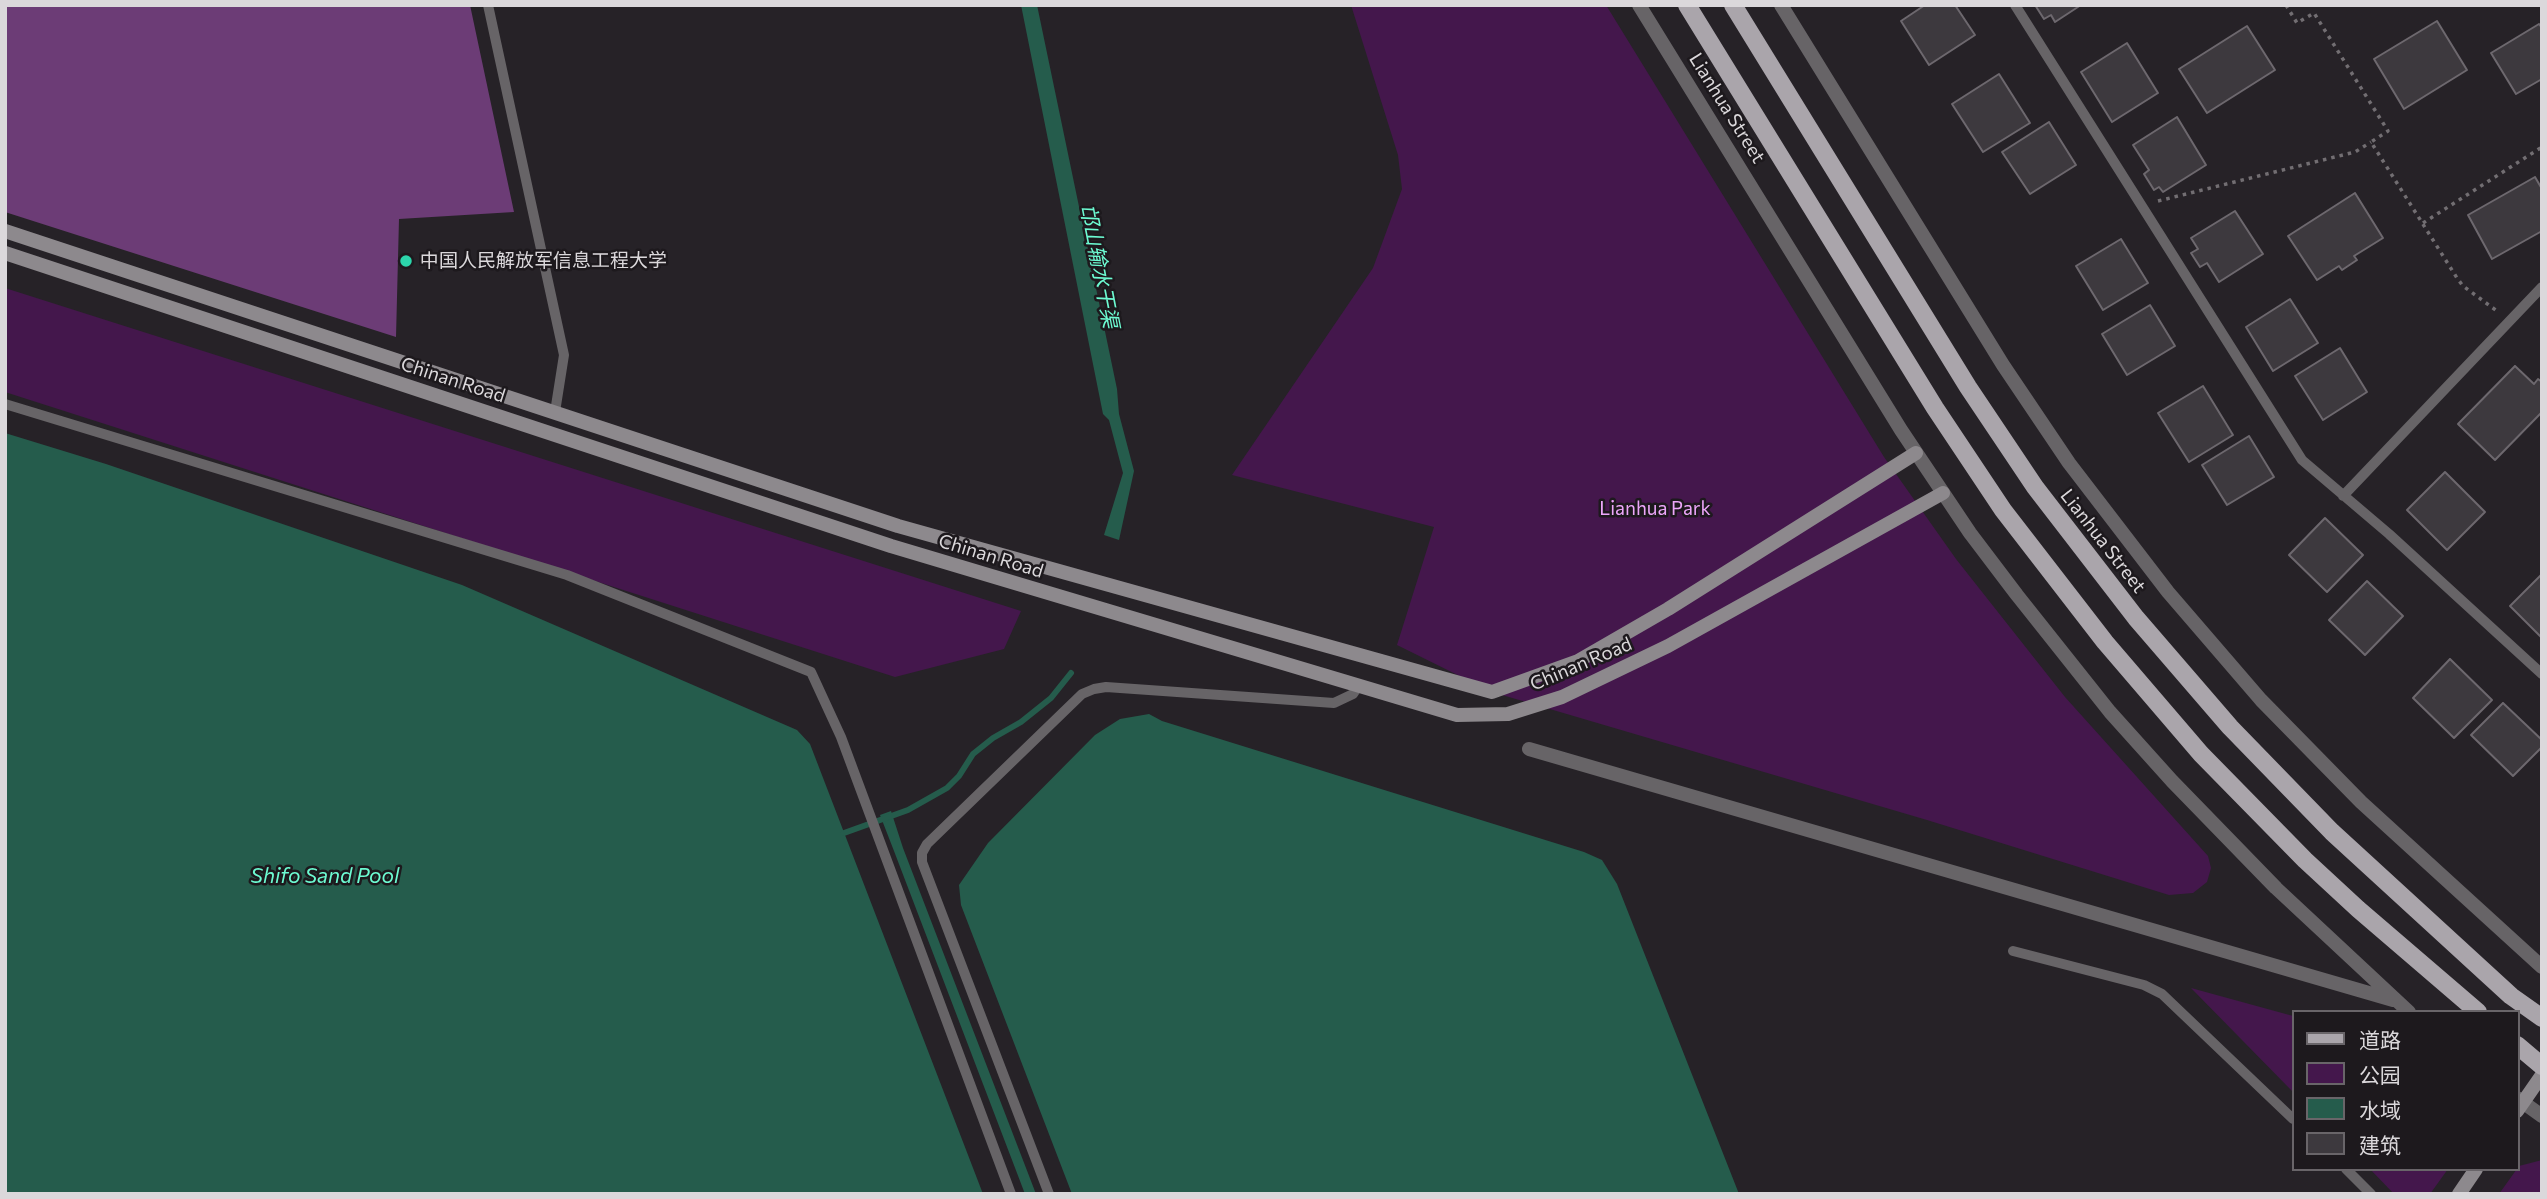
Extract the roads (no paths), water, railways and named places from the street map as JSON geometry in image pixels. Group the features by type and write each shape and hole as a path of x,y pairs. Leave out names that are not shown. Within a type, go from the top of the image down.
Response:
{"main road":[{"name":"Lianhua Street","path":"1687,5 1935,408 2003,510 2097,632 2193,744 2296,851 2358,909 2476,1010"},
{"name":"Lianhua Street","path":"1733,5 1968,387 2035,487 2136,618 2230,727 2332,832 2511,996 2542,1018"},
{"path":"2519,1047 2542,1066"}],"street":[{"name":"Lianhua Street","path":"1639,5 1916,453 1970,533 2074,668 2154,762 2276,888 2407,1010"},
{"name":"Lianhua Street","path":"1781,5 2003,365 2069,463 2168,593 2261,700 2353,794 2542,968"},
{"name":"Chinan Road","path":"5,231 898,526 1492,692 1577,661 1668,609 1916,453"},
{"name":"Chinan Road","path":"5,253 891,546 1457,715 1508,714 1562,697 1668,646 1943,493"},
{"path":"1529,749 2398,1001"},
{"path":"2542,1075 2519,1104 2542,1116"},
{"path":"2459,1194 2475,1171"}],"lane":[{"path":"488,5 564,355 555,412"},
{"path":"2015,5 2302,460 2389,534 2542,674"},
{"path":"2343,496 2542,287"},
{"path":"5,404 567,575 811,672 841,737 1011,1194"},
{"path":"1049,1194 922,862 922,853 927,844 1082,694 1094,689 1106,687 1334,703 1353,694 1359,685"},
{"path":"2013,951 2144,985 2162,994 2292,1118"},
{"path":"2348,1171 2371,1194"}],"water":[{"path":"1021,5 1037,5 1117,389 1119,414 1134,471 1119,540 1104,535 1123,473 1109,420 1103,414"},
{"name":"Shifo Sand Pool","path":"5,433 106,464 462,585 797,730 810,744 983,1194 5,1194"},
{"path":"1149,714 1162,721 1584,852 1602,860 1617,884 1739,1194 1072,1194 961,905 959,885 988,843 1095,735 1120,719"},
{"path":"891,811 1036,1194 1025,1194 880,815"}],"waterway":[{"path":"844,833 908,810 947,788 959,776 973,754 1051,698 1071,673"}],"place":[{"name":"中国人民解放军信息工程大学","path":"406,261"}],"water label":[{"name":"邙山输水干渠","path":"1099,266"}],"park label":[{"name":"Lianhua Park","path":"1655,509"}]}
